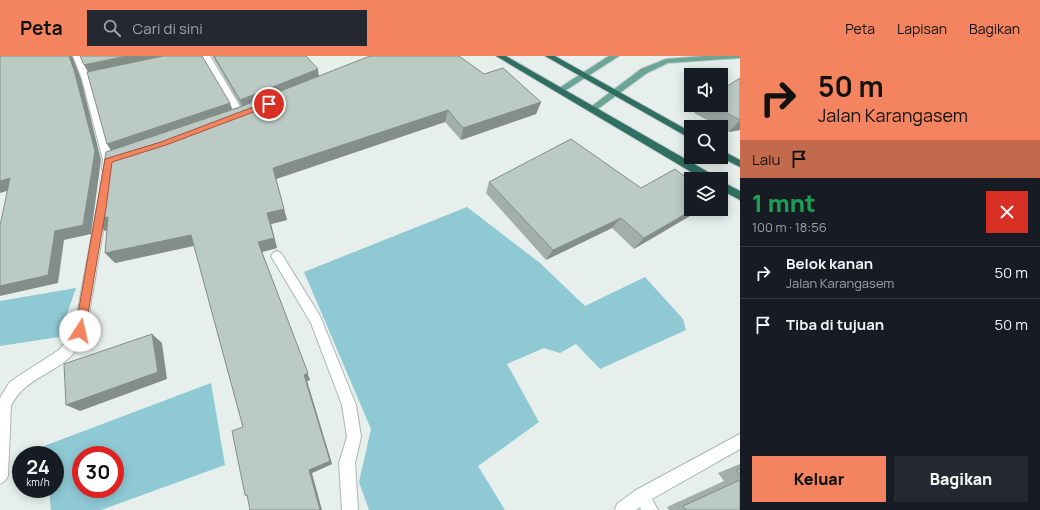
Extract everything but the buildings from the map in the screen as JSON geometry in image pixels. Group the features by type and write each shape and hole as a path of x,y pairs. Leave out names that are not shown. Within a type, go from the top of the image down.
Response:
{"highway":[{"path":"500,56 699,172"},
{"path":"549,56 684,132"},
{"path":"728,157 740,164"},
{"path":"728,189 740,196"}],"main road":[{"path":"560,90 613,56"},
{"path":"592,109 644,70 666,61 740,56"}],"street":[{"path":"77,56 89,78 112,159 105,181"},
{"path":"206,56 240,115"},
{"path":"0,476 4,405 7,396 14,387 65,353 73,344 80,331 103,195"},
{"path":"277,256 316,320 348,405 354,437 347,463 350,510"},
{"path":"623,510 642,496 740,441"},
{"path":"642,496 650,510"}],"water":[{"path":"467,207 540,263 585,306 645,277 683,319 686,330 600,369 576,344 560,353 544,348 507,364 539,422 478,466 505,510 369,510 359,482 371,429 304,272"},
{"path":"76,288 59,337 0,346 0,301"},
{"path":"211,383 225,465 101,510 51,510 50,498 64,498 64,446 44,446"}],"route":[{"path":"80,331 102,208 108,160 164,144 269,104"}]}
